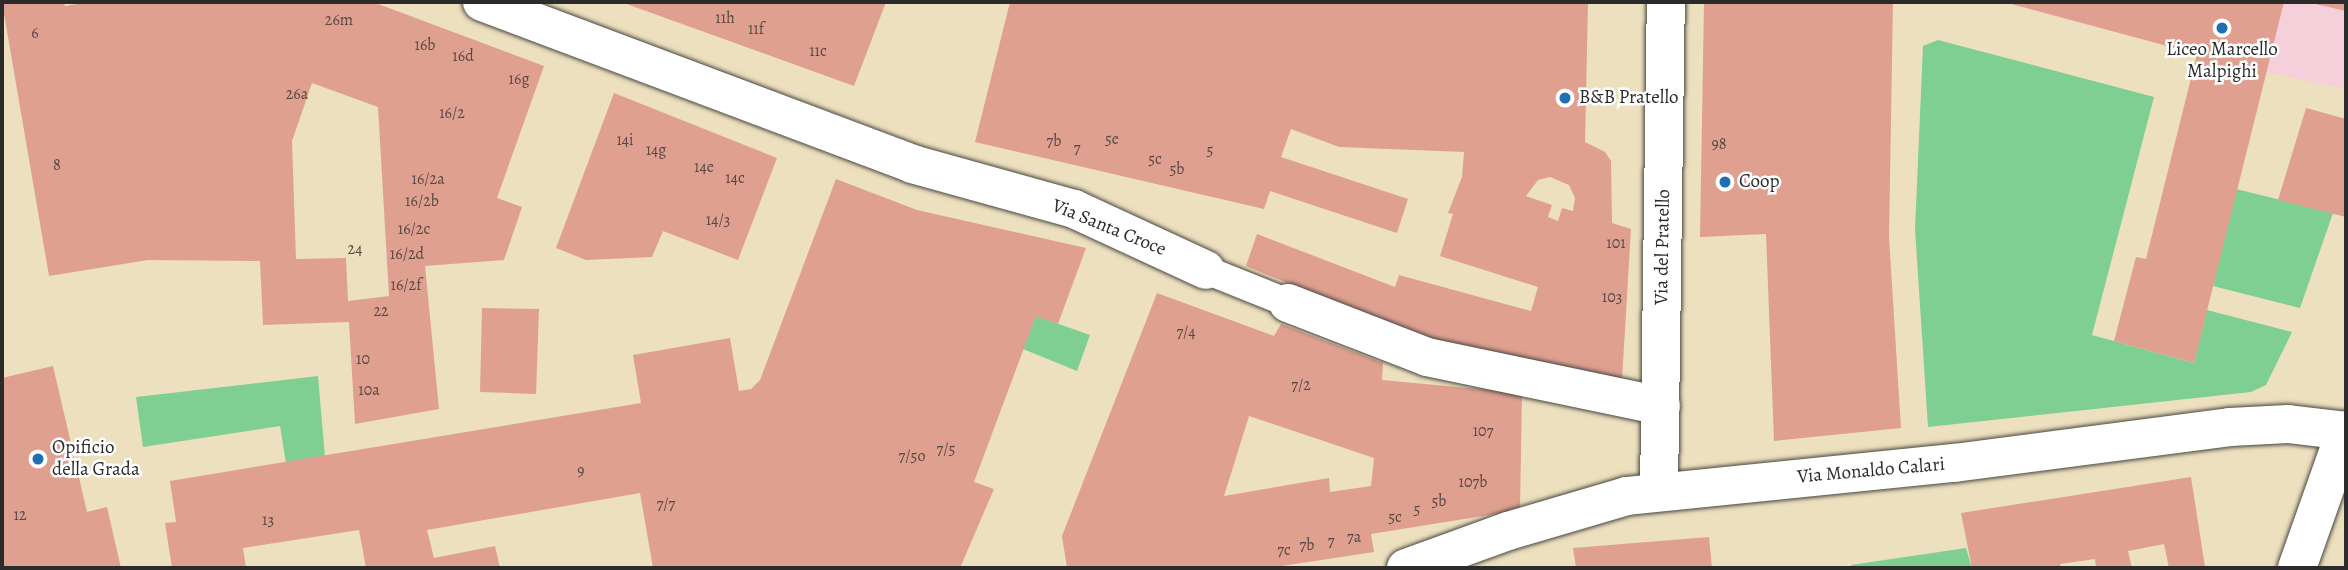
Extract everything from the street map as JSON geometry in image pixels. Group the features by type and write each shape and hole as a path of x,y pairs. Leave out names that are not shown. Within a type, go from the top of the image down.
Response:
{"street":[{"name":"Via del Pratello","path":"1659,491 1666,2"},
{"name":"Via Santa Croce","path":"508,6 912,164 1074,209 1206,270"},
{"name":"Via Santa Croce","path":"1288,303 1427,357 1661,405"},
{"name":"Via Monaldo Calari","path":"1406,568 1508,531 1612,499 1659,491 1954,463 2230,427 2288,424 2346,430"},
{"path":"2297,568 2346,430"}],"lane":[{"name":"Via Santa Croce","path":"1206,270 1288,303"}],"shaded area":[{"name":"Liceo Marcello Malpighi","path":"2000,2 2346,2 2346,89 2265,72"}],"green space":[{"path":"1938,40 2154,97 2092,335 2194,363 2207,310 2292,332 2266,385 2251,392 1928,427 1915,229 1923,46"},
{"path":"2236,189 2333,213 2300,308 2213,286"},
{"path":"1036,316 1090,335 1077,371 1023,349"},
{"path":"318,376 325,457 286,463 280,426 143,447 136,397"},
{"path":"1966,548 1972,568 1851,568 1851,565"}],"building":[{"path":"2,2 64,2 65,6 89,2 373,2 544,66 497,198 522,207 504,260 425,266 439,409 355,424 349,322 263,325 260,261 148,260 49,276","holes":["312,83 378,107 389,296 348,301 346,258 296,259 292,141"]},
{"path":"621,2 886,2 854,86"},
{"path":"1010,2 1588,2 1585,142 1605,152 1611,161 1612,223 1631,229 1622,380 1471,350 1404,331 1246,266 1257,234 1395,287 1399,275 1531,311 1538,287 1440,256 1453,214 1448,213 1462,177 1464,152 1339,147 1291,129 1281,157 1408,199 1397,233 1270,191 1264,209 975,142","holes":["1550,177 1569,185 1575,198 1573,211 1562,208 1558,221 1548,217 1552,205 1526,196 1538,180"]},
{"path":"1704,2 1893,2 1889,237 1901,428 1774,441 1766,234 1700,237"},
{"path":"2004,2 2284,2 2194,363 2114,341 2136,257 2146,259 2197,54"},
{"path":"2311,2 2346,2 2346,11 2311,3"},
{"path":"614,93 777,158 738,260 663,231 652,257 586,260 556,248"},
{"path":"2306,108 2346,119 2346,217 2278,200"},
{"path":"836,179 917,210 1086,248 1058,324 1036,316 974,482 994,489 960,568 653,568 640,493 427,530 434,558 495,546 500,568 366,568 359,530 243,548 246,568 172,568 165,523 176,522 170,481 641,403 633,355 730,338 739,391 751,389 760,380"},
{"path":"1157,293 1274,336 1281,324 1383,363 1382,380 1522,393 1520,510 1371,534 1374,552 1269,568 1067,568 1062,536","holes":["1249,416 1374,458 1371,486 1330,492 1329,478 1224,496"]},
{"path":"482,308 539,309 536,394 480,392"},
{"name":"Opificio della Grada","path":"53,366 87,512 107,507 121,568 2,568 2,378"},
{"path":"2191,477 2205,567 2169,568 2164,544 2128,551 2132,568 2096,568 2095,559 2060,564 2061,568 1972,568 1961,513"},
{"path":"1709,537 1712,568 1576,568 1573,548"}],"place":[{"name":"Liceo Marcello Malpighi","path":"2222,28"},
{"name":"B&B Pratello","path":"1565,98"},
{"name":"Coop","path":"1725,182"},
{"name":"Opificio della Grada","path":"38,459"}]}
